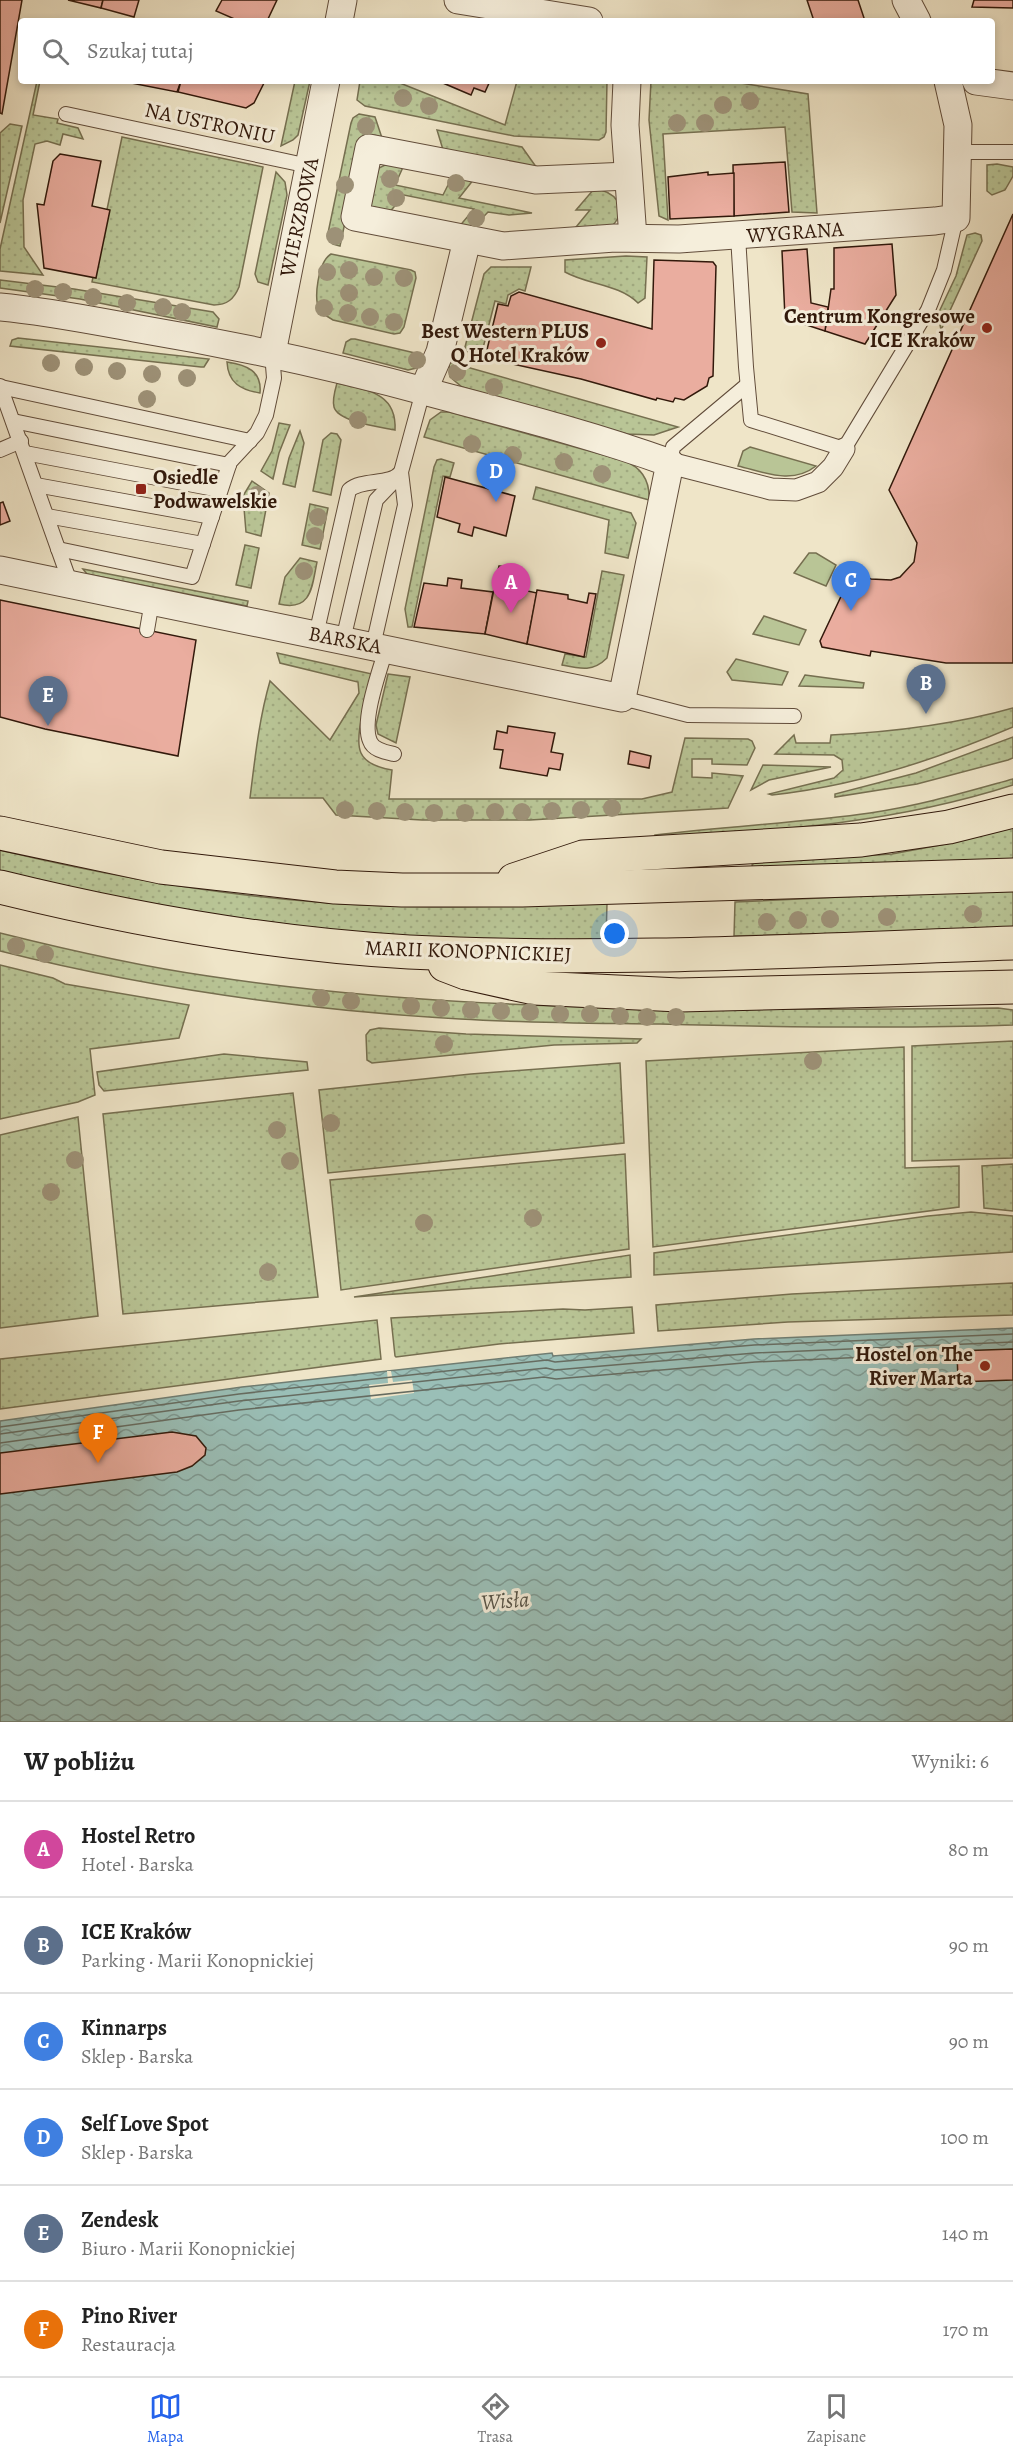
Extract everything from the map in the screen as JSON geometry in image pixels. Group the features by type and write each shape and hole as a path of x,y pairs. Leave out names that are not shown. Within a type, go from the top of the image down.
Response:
{"main road":[{"path":"481,891 583,857 861,840 949,827 1013,811"},
{"path":"0,833 98,855 216,874 335,887 481,891 1013,875"},
{"name":"MARII KONOPNICKIEJ","path":"0,886 110,913 225,932 406,951 512,956 632,955 1013,943"},
{"path":"406,951 466,973 534,988 689,994 1013,987"}],"street":[{"path":"340,18 343,0"},
{"path":"458,0 570,18"},
{"path":"906,0 915,18"},
{"name":"WIERZBOWA","path":"272,353 326,84"},
{"path":"627,84 625,125 633,238"},
{"path":"949,84 958,125 956,218"},
{"path":"995,84 1013,86"},
{"name":"WYGRANA","path":"628,176 536,180 369,148 355,217 467,240 512,246 633,238 670,240 738,236 956,218"},
{"path":"423,391 440,352 467,240"},
{"path":"0,307 30,310 272,353 423,391 633,450 670,463 771,489 796,490 818,482 833,467 844,449"},
{"path":"622,698 670,463"},
{"name":"BARSKA","path":"0,570 622,698"}],"lane":[{"name":"NA USTRONIU","path":"66,114 309,166"},
{"path":"956,152 1013,152"},
{"path":"738,236 751,420 844,449 928,310 944,270 956,218"},
{"path":"58,549 192,577 229,465 260,428 266,415 274,378 272,353"},
{"path":"670,463 673,447 747,385"},
{"path":"1,386 250,441"},
{"path":"1,386 71,585"},
{"path":"342,640 376,500 399,477 423,391"},
{"path":"14,421 229,465"},
{"path":"0,450 23,447 220,490"},
{"path":"316,635 349,490 358,484 396,477 401,472"},
{"path":"394,753 376,748 370,743 367,728 405,505 401,472"},
{"path":"36,485 212,517"},
{"path":"47,516 203,544"},
{"path":"147,630 152,601"},
{"name":"BARSKA","path":"622,698 688,715 794,716"}],"green space":[{"path":"36,84 39,84 33,115 58,119 57,123 78,128 83,139 63,134 60,145 47,141 35,144 23,200 24,247 43,275 0,271 0,249"},
{"path":"294,84 309,84 298,135 281,146"},
{"path":"360,84 402,84 505,125 516,84 607,84 606,132 599,140 514,136 365,106 357,100"},
{"path":"651,84 746,84 808,94 817,213 792,212 785,127 663,134 668,220 659,216 649,120"},
{"path":"359,114 375,117 383,141 363,137 340,246 333,244 328,233 351,123 353,118"},
{"path":"10,124 22,126 0,223 0,133"},
{"path":"437,130 522,147 539,171 444,153"},
{"path":"122,137 263,167 239,287 230,300 214,305 92,282"},
{"path":"387,164 404,165 395,185 443,195 453,175 474,179 459,198 532,213 509,215 488,212 471,230 458,228 474,209 404,195 388,214 372,208 369,203 379,168"},
{"path":"987,165 1013,167 1013,176 1005,190 992,195 987,191"},
{"path":"276,172 285,182 287,195 268,285 258,282 255,274"},
{"path":"594,189 608,193 617,201 620,206 618,218 613,225 572,232 590,210 576,210"},
{"path":"975,233 981,235 982,241 941,330 938,314 956,276 967,235"},
{"path":"331,254 415,272 416,278 404,327 400,333 394,334 333,320 320,312 317,299 318,281 323,265"},
{"path":"647,257 645,298 638,303 613,288 583,280 565,272 565,260"},
{"path":"491,267 531,267 525,291 519,289 508,295 506,304 495,301 481,356 466,351 465,347 484,274"},
{"path":"0,280 74,289 213,312 219,319 217,327 80,299 0,288"},
{"path":"18,338 209,359 204,367 201,367 10,346 12,340"},
{"path":"351,339 428,356 421,367 408,370 343,353 346,342"},
{"path":"227,362 252,370 258,379 260,393 247,390 237,384 230,375"},
{"path":"449,362 678,427 654,435 627,434 462,387 450,377"},
{"path":"337,383 369,391 385,400 394,417 395,430 351,420 337,412 333,401"},
{"path":"441,412 449,412 625,461 636,467 644,476 649,500 424,437 430,420"},
{"path":"279,423 290,425 279,453 273,479 261,471 272,451"},
{"path":"300,431 304,443 295,487 283,484 289,458"},
{"path":"331,433 337,434 341,440 331,495 313,491 323,440"},
{"path":"750,447 816,466 807,472 788,476 768,474 738,466 743,451"},
{"path":"437,460 454,463 450,477 443,476 412,627 408,627 405,609 434,467"},
{"path":"252,481 269,493 261,536 246,532 243,496"},
{"path":"536,487 631,513 636,523 628,558 605,553 609,520 533,499"},
{"path":"310,504 328,508 320,549 302,545"},
{"path":"245,545 259,548 251,588 236,585"},
{"path":"809,553 816,553 836,565 826,586 794,573"},
{"path":"300,558 317,562 314,580 308,595 298,604 279,604 285,577"},
{"path":"83,569 248,601 247,606 87,574"},
{"path":"602,571 624,575 607,658 597,666 586,668 562,665 565,654 586,657"},
{"path":"764,616 806,630 799,645 753,634"},
{"path":"277,653 372,674 360,727 359,746 365,759 371,764 392,770 389,799 642,799 672,792 685,738 748,739 752,741 755,748 747,765 712,764 712,759 692,759 692,777 712,778 712,773 743,776 728,808 530,820 422,820 336,815 323,798 250,798 260,724 270,681 330,740 359,693 358,682 280,663"},
{"path":"736,659 788,672 782,685 732,680 727,672"},
{"path":"388,674 410,677 396,743 378,734 376,725"},
{"path":"805,675 864,683 863,688 799,686"},
{"path":"1013,708 1013,727 925,761 834,785 769,794 834,778 843,770 842,760 834,755 775,754 794,735 796,743 830,743 831,735 922,727"},
{"path":"1013,737 1013,758 1008,760 917,784 835,797 835,794 916,773"},
{"path":"763,765 831,767 769,780 751,790"},
{"path":"1013,779 1013,785 968,798 879,817 791,828 655,838 655,835 870,813 906,807"},
{"path":"1013,826 1013,860 753,868 752,865 754,863 892,854 951,843"},
{"path":"0,850 144,880 291,900 415,907 607,903 606,941 378,936 161,908 0,871"},
{"path":"1013,889 1013,929 734,936 735,902"},
{"path":"0,933 103,957 182,972 306,989 404,998 503,1004 701,1009 998,1008 1013,1010 1013,1025 836,1027 535,1022 344,1010 171,987 57,964 0,951"},
{"path":"0,965 53,978 65,984 189,1005 179,1038 90,1049 95,1095 78,1102 0,1119"},
{"path":"379,1028 466,1034 641,1039 637,1043 554,1045 372,1063 367,1060 366,1035 370,1030"},
{"path":"1013,1041 1013,1158 912,1161 912,1046"},
{"path":"904,1047 905,1168 959,1166 959,1207 653,1247 646,1061"},
{"path":"224,1054 307,1062 308,1070 104,1091 99,1085 97,1072"},
{"path":"620,1063 624,1143 328,1173 319,1090 471,1074"},
{"path":"293,1093 318,1297 123,1314 103,1114"},
{"path":"78,1117 98,1316 0,1328 0,1135"},
{"path":"625,1154 629,1249 341,1290 330,1180"},
{"path":"1013,1164 1013,1211 984,1208 982,1166"},
{"path":"971,1212 1013,1216 1013,1252 654,1275 654,1253"},
{"path":"630,1255 631,1277 354,1297"},
{"path":"1013,1283 1013,1315 788,1322 658,1331 656,1305 792,1294"},
{"path":"632,1307 634,1333 499,1344 395,1356 391,1318"},
{"path":"377,1320 381,1359 0,1409 0,1359"}],"water":[{"name":"Wisła","path":"1013,1328 1013,1722 0,1722 0,1421 242,1387 552,1353 553,1356 754,1339"}],"pier":[{"path":"387,1371 391,1371 393,1382 412,1380 414,1393 371,1399 369,1385 388,1383"}],"building":[{"path":"0,0 22,0 2,114 0,113"},
{"path":"68,0 103,0 101,8"},
{"path":"103,0 139,0 134,17 101,8"},
{"path":"222,0 277,0 268,18 232,18 216,11"},
{"path":"807,0 858,0 864,18 813,18"},
{"path":"974,0 1013,0 1013,8 972,7"},
{"path":"136,84 180,84 177,92"},
{"path":"180,84 264,84 254,103 246,108 178,92"},
{"path":"445,84 489,84 485,92 474,88 471,95"},
{"path":"60,154 101,161 92,206 110,210 96,278 44,268 37,204 44,205 53,161"},
{"path":"785,162 789,212 734,216 733,165"},
{"path":"708,172 708,175 734,173 734,216 670,219 668,177"},
{"name":"Centrum Kongresowe ICE Kraków","path":"1013,214 1013,663 946,663 871,651 870,656 822,647 820,641 853,571 871,579 891,580 900,577 914,562 917,543 889,490"},
{"path":"892,244 896,295 865,344 825,331 831,289 834,289 834,248"},
{"path":"807,249 811,303 828,307 825,331 785,318 782,251"},
{"name":"Best Western PLUS Q Hotel Kraków","path":"654,260 713,262 716,266 713,376 709,378 707,386 684,400 675,398 673,402 657,398 656,400 581,379 485,358 498,304 508,306 511,296 519,292 652,329"},
{"path":"445,477 515,496 506,536 474,527 472,536 458,532 460,524 437,517"},
{"path":"3,502 10,521 0,525 0,503"},
{"path":"499,566 507,567 505,576 497,574"},
{"path":"497,574 505,576 503,586 495,584"},
{"path":"448,578 462,580 461,588 493,592 485,634 414,627 424,583 447,586"},
{"path":"495,584 537,593 527,644 485,634"},
{"path":"537,590 568,595 568,599 587,603 589,593 596,594 584,657 527,644"},
{"path":"0,600 196,640 178,756 45,729 0,717"},
{"path":"508,726 555,733 551,752 563,754 560,770 549,768 547,776 500,768 503,750 494,749 497,731 507,733"},
{"path":"630,751 651,756 649,768 628,764"},
{"name":"Hostel on The River Marta","path":"1013,1349 1013,1380 958,1382 957,1351"},
{"path":"172,1432 196,1436 206,1448 205,1455 192,1466 177,1472 0,1494 0,1453"}],"place":[{"name":"Centrum Kongresowe ICE Kraków","path":"987,328"},
{"name":"Best Western PLUS Q Hotel Kraków","path":"601,343"},
{"name":"Osiedle Podwawelskie","path":"141,489"},
{"name":"Self Love Spot","path":"496,502"},
{"name":"Kinnarps","path":"851,611"},
{"name":"Hostel Retro","path":"511,613"},
{"name":"ICE Kraków","path":"926,714"},
{"name":"Zendesk","path":"48,726"},
{"name":"Hostel on The River Marta","path":"985,1366"},
{"name":"Pino River","path":"98,1463"}]}
